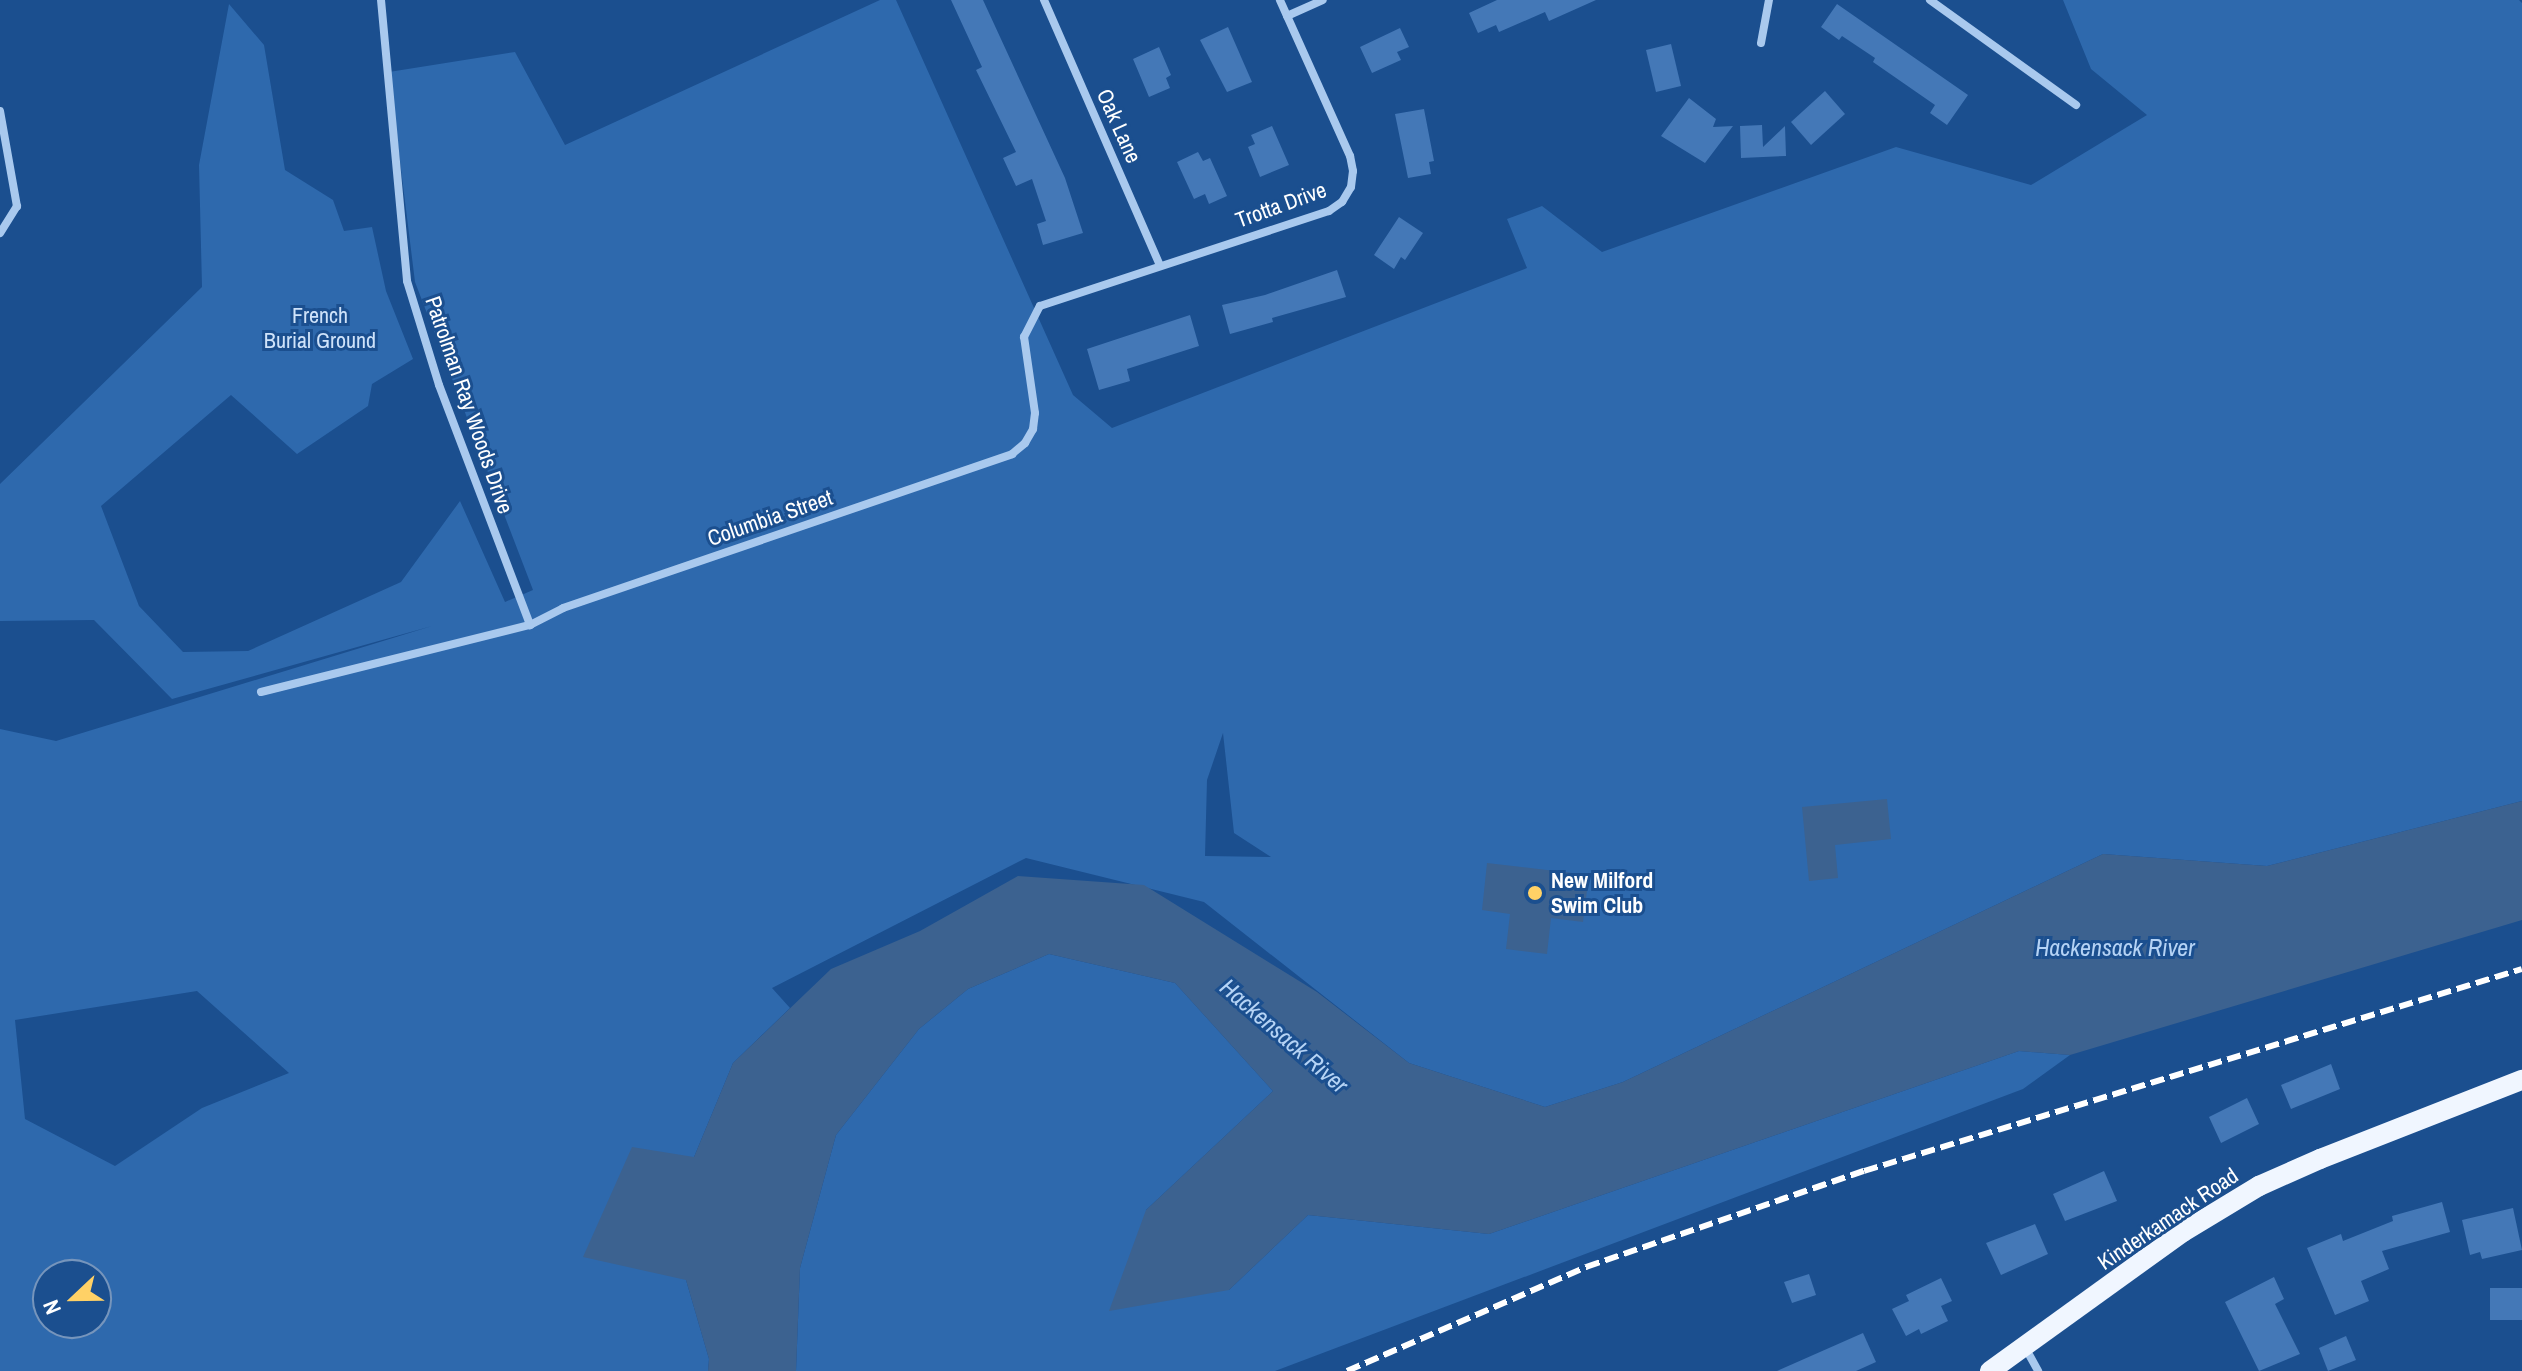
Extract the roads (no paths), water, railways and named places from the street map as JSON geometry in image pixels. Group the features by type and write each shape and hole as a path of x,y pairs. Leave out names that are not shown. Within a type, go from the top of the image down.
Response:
{"main road":[{"name":"Kinderkamack Road","path":"1990,1371 2026,1349 2183,1232 2259,1186 2522,1080"}],"street":[{"name":"Patrolman Ray Woods Drive","path":"381,0 407,281 439,385 530,625"},
{"name":"Oak Lane","path":"1044,0 1160,266"},
{"name":"Trotta Drive","path":"1160,266 1329,211 1342,202 1351,187 1353,171 1350,156 1280,0"},
{"path":"1287,16 1323,0"},
{"path":"1761,43 1769,0"},
{"path":"1930,0 2076,105"},
{"path":"0,111 17,206 0,233"},
{"name":"Columbia Street","path":"261,692 409,652 530,625 563,608 1012,454 1025,443 1035,413 1024,350 1024,337 1033,313 1050,301 1160,266"},
{"path":"2026,1349 2038,1371"}],"water":[{"path":"1887,799 1891,839 1835,845 1838,878 1809,881 1802,807"},
{"name":"Hackensack River","path":"2522,801 2522,920 2070,1055 2019,1051 1489,1234 1308,1215 1229,1290 1109,1311 1146,1210 1273,1091 1175,983 1049,954 968,989 919,1029 836,1135 800,1268 796,1371 708,1371 709,1359 686,1280 583,1257 632,1147 694,1157 733,1063 831,969 920,931 1018,876 1144,885 1317,992 1409,1063 1545,1107 1623,1082 2103,854 2267,866"},
{"name":"New Milford Swim Club","path":"1487,863 1589,875 1583,922 1551,918 1547,954 1506,949 1510,914 1482,910"}],"railway":[{"path":"1347,1371 1586,1267 1864,1171 2522,969"}],"place":[{"name":"New Milford Swim Club","path":"1535,893"}],"park label":[{"name":"French Burial Ground","path":"320,328"}]}
